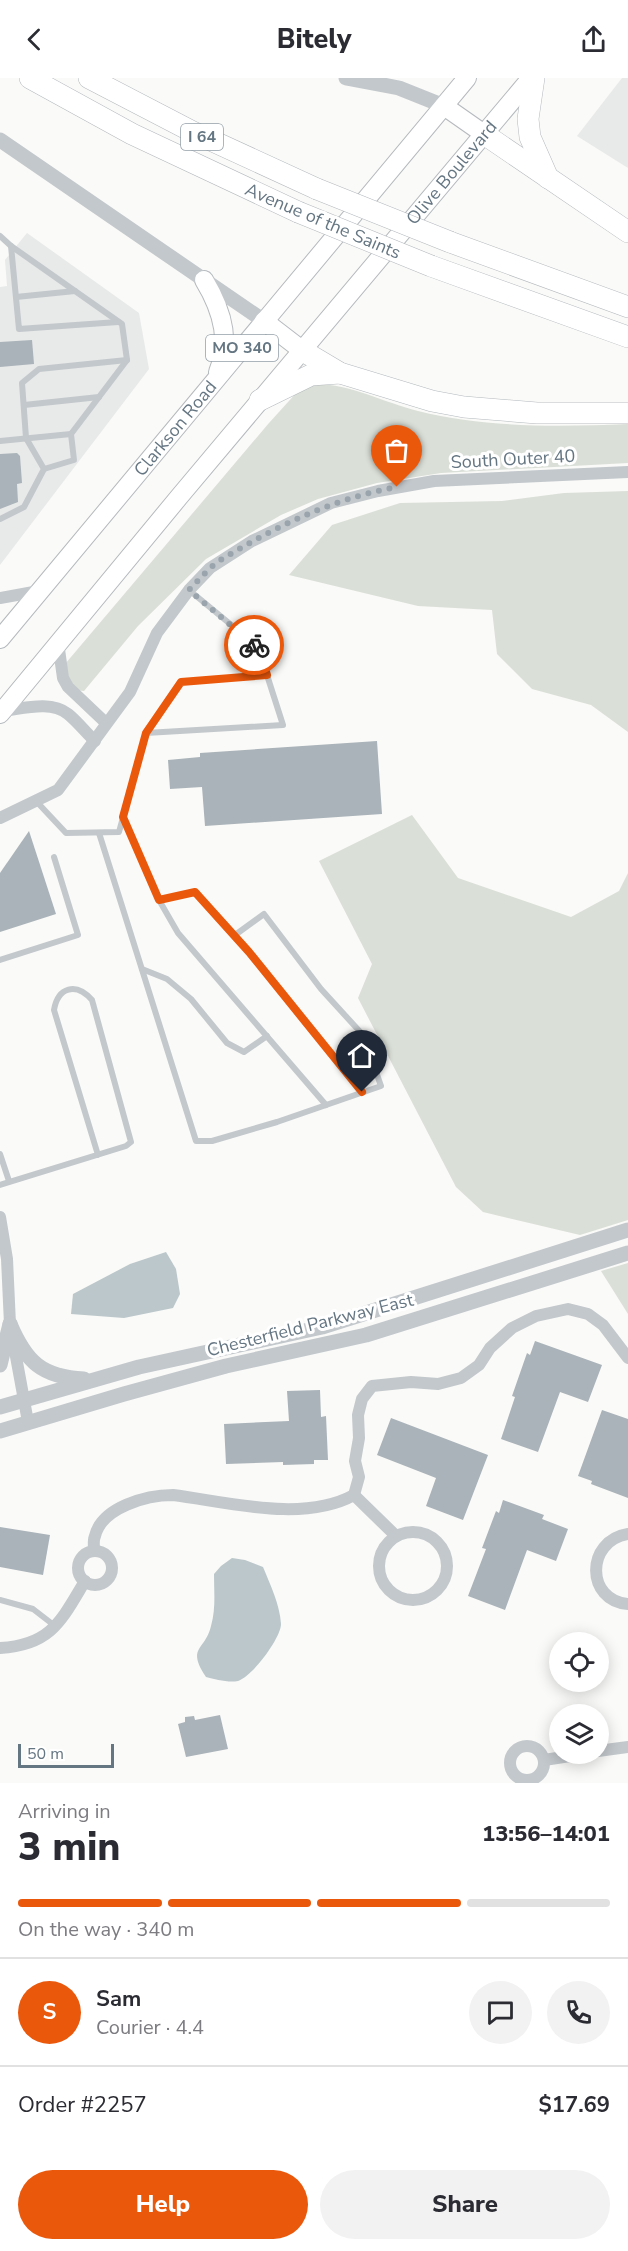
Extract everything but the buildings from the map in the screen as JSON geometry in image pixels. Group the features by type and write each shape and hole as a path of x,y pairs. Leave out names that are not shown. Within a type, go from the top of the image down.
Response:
{"highway":[{"name":"Avenue of the Saints","path":"30,78 132,134 298,212 431,266 628,337"},
{"name":"Avenue of the Saints","path":"89,78 193,132 317,189 450,242 628,307"},
{"path":"533,78 528,119 530,137 548,179"},
{"path":"484,134 628,232"},
{"path":"303,351 340,373 432,401 464,407 537,413 628,413"},
{"path":"260,400 311,375 340,373"}],"main road":[{"name":"MO 340","path":"444,106 467,78"},
{"name":"Olive Boulevard","path":"303,351 533,78"},
{"path":"444,106 484,134"},
{"name":"Clarkson Road","path":"0,639 444,106"},
{"path":"204,280 220,310 223,327 222,363 214,381"},
{"path":"264,321 303,351"},
{"name":"MO 340","path":"1,713 303,351"}],"street":[{"path":"346,78 399,88 444,106"},
{"path":"0,140 264,321"},
{"name":"South Outer 40","path":"0,819 58,790 130,692 157,633 189,590 210,568 252,541 331,503 378,491 434,481 628,471"},
{"path":"0,598 39,591"},
{"path":"58,642 63,678 68,687 106,723"},
{"path":"1,713 37,706 53,707 67,712 95,741"},
{"path":"0,1216 7,1259 10,1324 28,1422"},
{"name":"Chesterfield Parkway East","path":"0,1407 139,1367 322,1327 628,1230"},
{"name":"Chesterfield Parkway East","path":"0,1431 226,1366 366,1335 628,1253"},
{"path":"94,1550 94,1536 103,1522 118,1509 156,1495 173,1495 275,1509 332,1504 354,1495 360,1477 355,1461 360,1438 358,1415 363,1399 372,1386 411,1382 438,1384 461,1378 479,1365 490,1348 512,1328 536,1316 568,1309 588,1314 603,1325 628,1358"},
{"path":"0,1365 10,1324"},
{"path":"10,1324 19,1346 27,1357 41,1369 68,1378 96,1379"},
{"path":"354,1495 396,1536"},
{"path":"416,1532 427,1535 435,1539 443,1549 448,1567 446,1577 434,1594 420,1600 408,1600 397,1597 387,1590 380,1578 378,1566 380,1554 386,1544 396,1536 416,1532"},
{"path":"628,1534 613,1538 603,1546 597,1558 595,1570 599,1585 606,1595 612,1600 628,1604"},
{"path":"94,1550 109,1557 113,1567 110,1578 95,1585 84,1581 78,1571 80,1560 84,1555 94,1550"},
{"path":"0,1648 21,1647 56,1626 68,1611 84,1581"},
{"path":"609,1750 628,1747"},
{"path":"544,1760 549,1759"}],"lane":[{"path":"0,236 122,324 127,360 71,434 74,460 44,469 24,507 0,519"},
{"path":"11,246 20,329 118,322"},
{"path":"16,297 75,291"},
{"path":"44,469 26,438 22,383 39,369 127,360"},
{"path":"24,405 99,397"},
{"path":"0,441 71,434"},
{"path":"146,733 284,725 258,647 189,590"},
{"path":"36,801 66,833 119,832 146,733 181,682 267,675"},
{"path":"123,817 159,900 178,933 326,1105"},
{"path":"99,832 195,1141 212,1141 381,1086 363,1035 321,989 264,914 235,935"},
{"path":"0,960 78,935 54,857"},
{"path":"159,900 195,892 235,935 362,1092"},
{"path":"142,969 167,979 191,999 227,1043 244,1052 267,1036"},
{"path":"0,1185 9,1181 98,1155 126,1146 131,1142 92,1000 84,991 72,988 64,992 56,1001 54,1011 98,1155"},
{"path":"0,1154 9,1181"},
{"path":"0,1600 33,1609 56,1626"}],"shaded area":[{"path":"622,78 628,78 628,168 577,136"},
{"path":"27,233 139,313 149,369 0,565 0,287 7,286 5,260"},
{"path":"312,384 340,387 418,411 470,421 549,426 628,424 628,463 441,473 377,483 318,499 281,515 206,559 138,626 84,691 74,690 60,670 269,423 298,391"},
{"path":"628,491 628,732 591,705 532,689 497,654 492,610 418,606 289,575 332,525 400,503 502,501 564,493"},
{"path":"412,815 458,878 571,917 619,891 628,873 628,1220 580,1235 483,1212 456,1187 358,998 372,964 319,861"},
{"path":"166,1252 176,1269 180,1294 173,1308 124,1318 71,1314 73,1294 130,1264"},
{"path":"628,1263 628,1314 601,1271"},
{"path":"232,1558 263,1567 277,1602 281,1624 271,1647 258,1665 244,1678 230,1682 206,1677 200,1667 197,1654 213,1620 214,1574"}],"way so far":[{"path":"254,645 189,590 219,561 291,521 331,503 397,487"}],"route":[{"path":"254,645 258,647 267,675 181,682 146,733 123,817 159,900 195,892 235,935 362,1092"}]}
